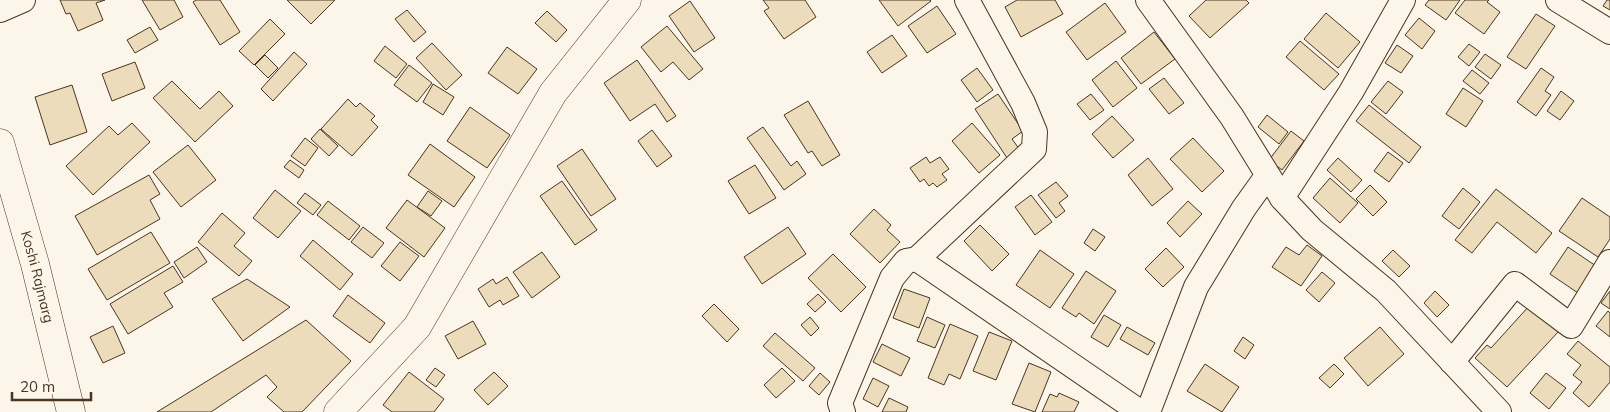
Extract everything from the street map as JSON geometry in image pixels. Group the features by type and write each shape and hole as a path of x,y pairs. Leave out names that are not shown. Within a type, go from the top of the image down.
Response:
{"street":[{"path":"0,10 23,0"},
{"path":"338,412 417,327 553,93 627,0"},
{"path":"843,412 840,403 892,278 906,261 917,259 1034,149 1036,132 1023,103 967,0"},
{"path":"1148,0 1232,117 1282,198 1312,230 1386,291 1499,412"},
{"path":"1282,198 1351,92 1403,0"},
{"path":"1558,0 1610,32"},
{"name":"Koshi Rajmarg","path":"0,142 35,264 71,412"},
{"path":"1148,412 1196,288 1244,208 1267,176"},
{"path":"917,259 1140,412"},
{"path":"1452,362 1515,284 1572,326 1610,262"}],"building":[{"path":"60,0 105,0 96,3 103,20 78,31 70,13 66,14"},
{"path":"142,0 174,0 183,17 160,30"},
{"path":"196,0 220,0 240,32 220,45 193,2"},
{"path":"287,0 335,0 311,24"},
{"path":"763,0 805,0 816,17 784,39 764,11 769,8"},
{"path":"879,0 930,0 931,1 898,26"},
{"path":"1017,0 1055,0 1063,14 1021,37 1005,7"},
{"path":"1206,0 1246,0 1249,3 1210,38 1189,16"},
{"path":"1429,0 1460,0 1446,20 1425,5"},
{"path":"1465,0 1489,0 1487,2 1500,12 1484,34 1455,13"},
{"path":"1607,0 1610,0 1610,10 1603,6"},
{"path":"690,1 715,38 694,52 669,16"},
{"path":"1105,3 1126,32 1087,60 1066,32"},
{"path":"937,6 956,34 927,53 908,26"},
{"path":"407,10 426,32 414,42 395,19"},
{"path":"547,11 567,30 556,42 535,23"},
{"path":"1326,13 1360,42 1338,68 1304,39"},
{"path":"1536,14 1555,26 1526,69 1507,57"},
{"path":"1419,18 1435,31 1422,49 1405,35"},
{"path":"270,19 285,34 254,65 239,51"},
{"path":"667,26 703,69 689,80 673,62 661,72 641,47"},
{"path":"150,27 158,40 135,53 127,40"},
{"path":"1154,32 1175,59 1141,84 1121,58"},
{"path":"892,35 907,56 882,73 867,52"},
{"path":"1300,41 1339,74 1324,90 1286,57"},
{"path":"432,43 462,75 446,90 416,58"},
{"path":"1469,44 1480,52 1469,66 1458,57"},
{"path":"1397,45 1413,56 1401,73 1385,63"},
{"path":"385,46 407,64 396,78 374,61"},
{"path":"507,47 537,69 518,94 488,73"},
{"path":"294,52 307,64 273,101 261,89"},
{"path":"1485,54 1501,65 1491,79 1475,67"},
{"path":"265,55 278,68 268,78 255,65"},
{"path":"637,60 676,116 667,122 655,104 630,121 604,83"},
{"path":"1116,61 1137,88 1113,107 1092,80"},
{"path":"135,62 145,88 112,101 102,74"},
{"path":"409,65 432,83 417,102 394,85"},
{"path":"977,68 993,90 977,102 961,80"},
{"path":"1541,68 1554,77 1545,91 1551,95 1536,116 1517,102"},
{"path":"1472,70 1489,83 1480,94 1463,81"},
{"path":"1164,78 1184,103 1169,114 1149,89"},
{"path":"172,81 200,109 219,91 233,106 195,142 153,98"},
{"path":"1388,81 1403,92 1386,114 1371,102"},
{"path":"433,84 454,97 443,115 423,102"},
{"path":"72,85 87,132 50,145 35,97"},
{"path":"1463,88 1483,101 1466,127 1446,114"},
{"path":"1561,91 1574,101 1560,120 1547,111"},
{"path":"998,94 1023,131 1012,139 1020,150 1007,158 975,109"},
{"path":"1091,94 1104,110 1090,120 1077,104"},
{"path":"348,99 356,107 360,103 375,116 371,120 378,127 352,156 321,129"},
{"path":"808,101 840,155 822,166 812,151 808,153 784,115"},
{"path":"1369,105 1421,147 1409,163 1356,121"},
{"path":"470,107 510,135 487,168 447,141"},
{"path":"1267,115 1288,132 1279,144 1258,127"},
{"path":"1112,116 1134,140 1113,158 1092,134"},
{"path":"132,123 150,142 93,195 66,166 109,126 118,135"},
{"path":"972,123 1000,155 979,173 952,141"},
{"path":"763,127 791,166 797,161 806,174 784,190 747,138"},
{"path":"320,129 338,146 329,156 311,139"},
{"path":"652,130 672,156 657,167 638,141"},
{"path":"1291,131 1304,141 1282,170 1269,160"},
{"path":"305,138 318,148 305,166 291,156"},
{"path":"1193,138 1224,171 1202,192 1170,159"},
{"path":"430,144 475,177 454,207 408,175"},
{"path":"188,145 216,180 181,207 153,172"},
{"path":"582,149 616,199 591,216 557,166"},
{"path":"1388,152 1403,163 1389,182 1374,171"},
{"path":"926,157 930,163 940,157 949,169 942,174 947,180 937,187 933,183 929,186 924,179 920,182 910,168"},
{"path":"1148,158 1173,189 1152,206 1128,175"},
{"path":"1338,158 1362,180 1351,192 1327,170"},
{"path":"290,160 304,170 299,178 284,167"},
{"path":"755,165 776,198 749,214 728,181"},
{"path":"149,175 160,194 150,200 160,219 97,255 75,216"},
{"path":"1330,178 1358,203 1340,223 1313,198"},
{"path":"562,181 597,230 575,245 540,196"},
{"path":"1056,182 1068,196 1059,203 1065,211 1056,218 1038,195"},
{"path":"1370,185 1387,202 1373,216 1356,199"},
{"path":"1463,188 1480,202 1459,229 1442,216"},
{"path":"1496,189 1552,233 1536,253 1497,222 1472,253 1455,240"},
{"path":"275,190 301,211 278,238 253,218"},
{"path":"428,191 442,201 431,216 417,207"},
{"path":"305,193 321,205 313,215 297,203"},
{"path":"1031,195 1052,222 1035,235 1015,207"},
{"path":"1582,198 1610,217 1610,239 1598,257 1559,231"},
{"path":"407,200 445,228 424,257 386,228"},
{"path":"328,201 360,226 349,240 317,215"},
{"path":"1188,201 1202,214 1180,237 1167,223"},
{"path":"874,209 891,225 887,230 900,242 880,263 850,234"},
{"path":"222,213 245,233 234,246 252,261 239,276 198,242"},
{"path":"980,225 1009,254 992,271 964,241"},
{"path":"363,227 384,243 372,258 351,242"},
{"path":"788,227 806,254 762,284 744,257"},
{"path":"1093,229 1105,237 1095,251 1084,243"},
{"path":"151,232 170,263 107,300 88,269"},
{"path":"313,240 353,274 340,290 300,256"},
{"path":"400,242 419,256 400,281 381,266"},
{"path":"1307,245 1322,256 1301,286 1272,267 1286,247 1299,255"},
{"path":"197,247 207,262 184,278 174,262"},
{"path":"1568,247 1596,266 1578,293 1550,274"},
{"path":"1166,248 1184,267 1163,287 1145,269"},
{"path":"1040,250 1074,274 1050,308 1016,285"},
{"path":"1393,250 1410,266 1399,277 1382,261"},
{"path":"542,252 560,277 532,298 513,272"},
{"path":"833,254 866,287 841,312 808,278"},
{"path":"173,266 183,282 164,293 173,307 128,334 110,304"},
{"path":"1086,271 1116,291 1094,324 1079,313 1076,317 1062,308"},
{"path":"1322,272 1335,283 1319,302 1306,290"},
{"path":"507,277 519,296 503,305 500,300 489,307 478,289 493,279 496,284"},
{"path":"247,279 290,307 243,341 212,299"},
{"path":"904,289 930,298 919,328 893,318"},
{"path":"1435,291 1449,305 1437,317 1424,303"},
{"path":"1610,291 1610,309 1601,303"},
{"path":"818,294 826,302 815,312 807,304"},
{"path":"348,295 385,323 370,343 333,316"},
{"path":"714,304 739,329 727,342 702,316"},
{"path":"1530,305 1559,331 1507,387 1475,358 1487,345 1491,348"},
{"path":"1608,311 1610,313 1610,337 1596,326"},
{"path":"1104,315 1121,325 1108,347 1091,337"},
{"path":"810,317 819,328 811,336 801,325"},
{"path":"927,317 945,325 935,348 917,341"},
{"path":"306,320 351,361 302,412 284,412 267,397 277,387 266,375 211,412 157,412"},
{"path":"473,321 486,344 458,359 445,336"},
{"path":"950,324 978,336 960,379 949,374 944,385 928,378"},
{"path":"113,326 125,353 103,363 90,337"},
{"path":"1127,327 1155,343 1148,355 1120,339"},
{"path":"1380,327 1404,354 1368,386 1344,358"},
{"path":"989,332 1012,341 996,380 973,371"},
{"path":"775,333 815,368 803,381 763,346"},
{"path":"1243,337 1254,345 1245,359 1234,351"},
{"path":"1578,341 1610,367 1610,382 1589,407 1573,393 1582,382 1573,375 1581,365 1567,354"},
{"path":"882,344 910,358 901,376 873,362"},
{"path":"1029,363 1051,372 1035,412 1012,404"},
{"path":"1205,364 1239,387 1222,412 1187,391"},
{"path":"1334,364 1344,374 1330,388 1319,378"},
{"path":"435,368 445,375 436,387 426,380"},
{"path":"782,368 795,381 776,398 764,385"},
{"path":"409,372 444,399 434,412 392,412 383,405"},
{"path":"494,372 508,386 488,405 474,390"},
{"path":"820,373 830,382 819,395 809,386"},
{"path":"1546,373 1566,388 1549,409 1530,393"},
{"path":"873,378 889,386 878,407 863,399"},
{"path":"1059,393 1079,402 1074,412 1042,412 1050,394 1057,397"},
{"path":"889,398 908,407 906,412 882,412"}]}
